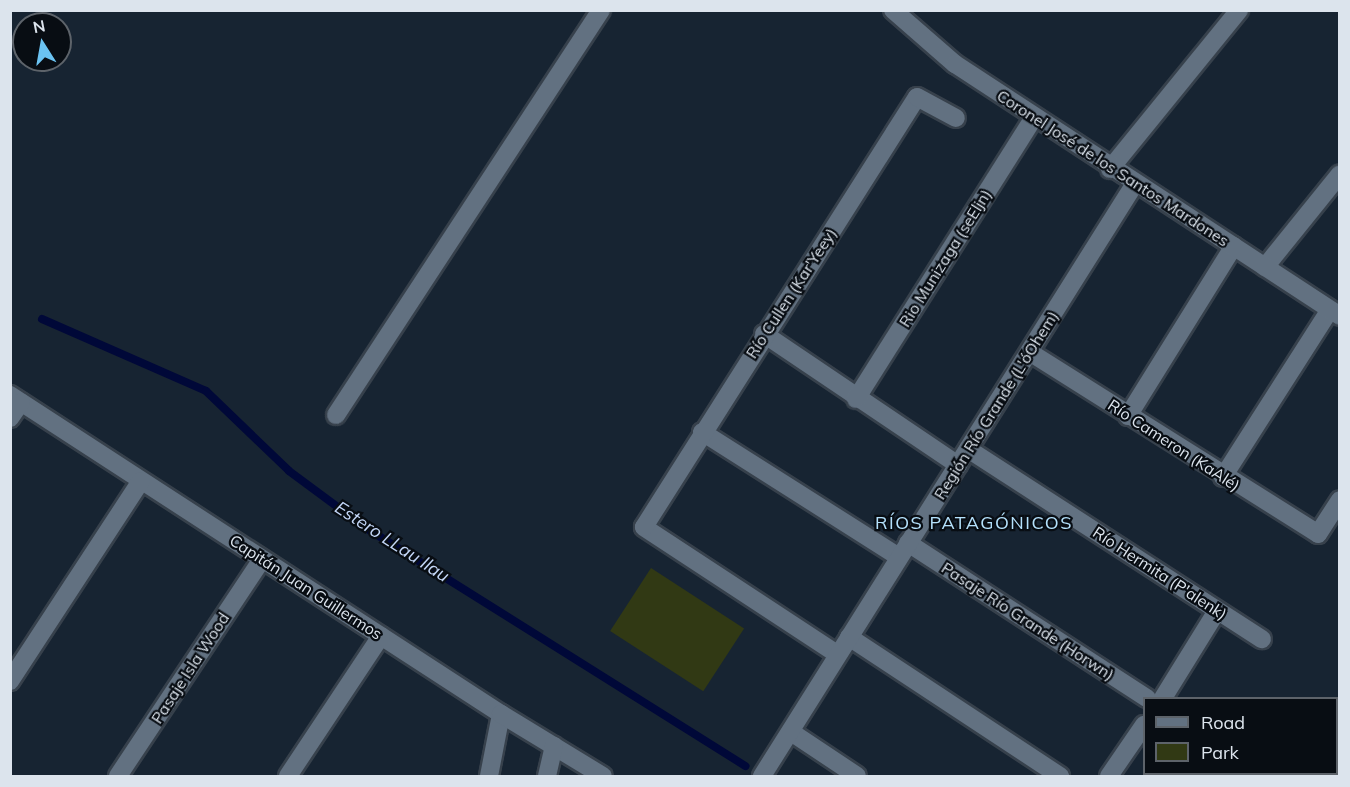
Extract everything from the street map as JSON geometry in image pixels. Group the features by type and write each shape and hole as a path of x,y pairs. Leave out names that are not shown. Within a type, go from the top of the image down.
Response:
{"street":[{"path":"336,415 601,10"},
{"name":"Coronel José de los Santos Mardones","path":"893,10 955,64 1134,185 1234,246 1335,313"},
{"path":"1110,169 1239,10"},
{"name":"Río Cullen (Kar'Yeey)","path":"837,654 644,527 764,334 917,97 956,118"},
{"name":"Rio Munizaga (seEljn)","path":"856,399 1034,117"},
{"path":"1265,267 1340,174"},
{"name":"Región Río Grande (L'óOhem)","path":"762,777 837,654 1031,352 1134,185"},
{"path":"1128,416 1234,246"},
{"path":"1223,477 1335,313"},
{"path":"764,334 856,399 958,465"},
{"name":"Río Cameron (KaAlé)","path":"1031,352 1223,477 1318,534 1340,500"},
{"path":"10,418 16,399"},
{"name":"Capitán Juan Guillermos","path":"16,399 501,714 603,777"},
{"name":"Pasaje Río Grande (Horwn)","path":"702,432 903,550 1145,697"},
{"name":"Río Hermita (P'alenk)","path":"968,449 1262,639"},
{"path":"10,681 141,481"},
{"name":"Pasaje Isla Wood","path":"118,777 262,559"},
{"path":"1164,697 1217,610"},
{"path":"288,777 381,636"},
{"path":"849,637 1060,777"},
{"path":"489,777 501,714"},
{"path":"1109,777 1143,726"},
{"path":"790,732 857,777"},
{"path":"547,777 554,746"}],"green space":[{"path":"651,568 744,628 703,691 610,631"}],"waterway":[{"name":"Estero LLau llau","path":"42,319 206,391 289,471 366,528 746,766"}],"district":[{"name":"RÍOS PATAGÓNICOS","path":"974,523"}]}
